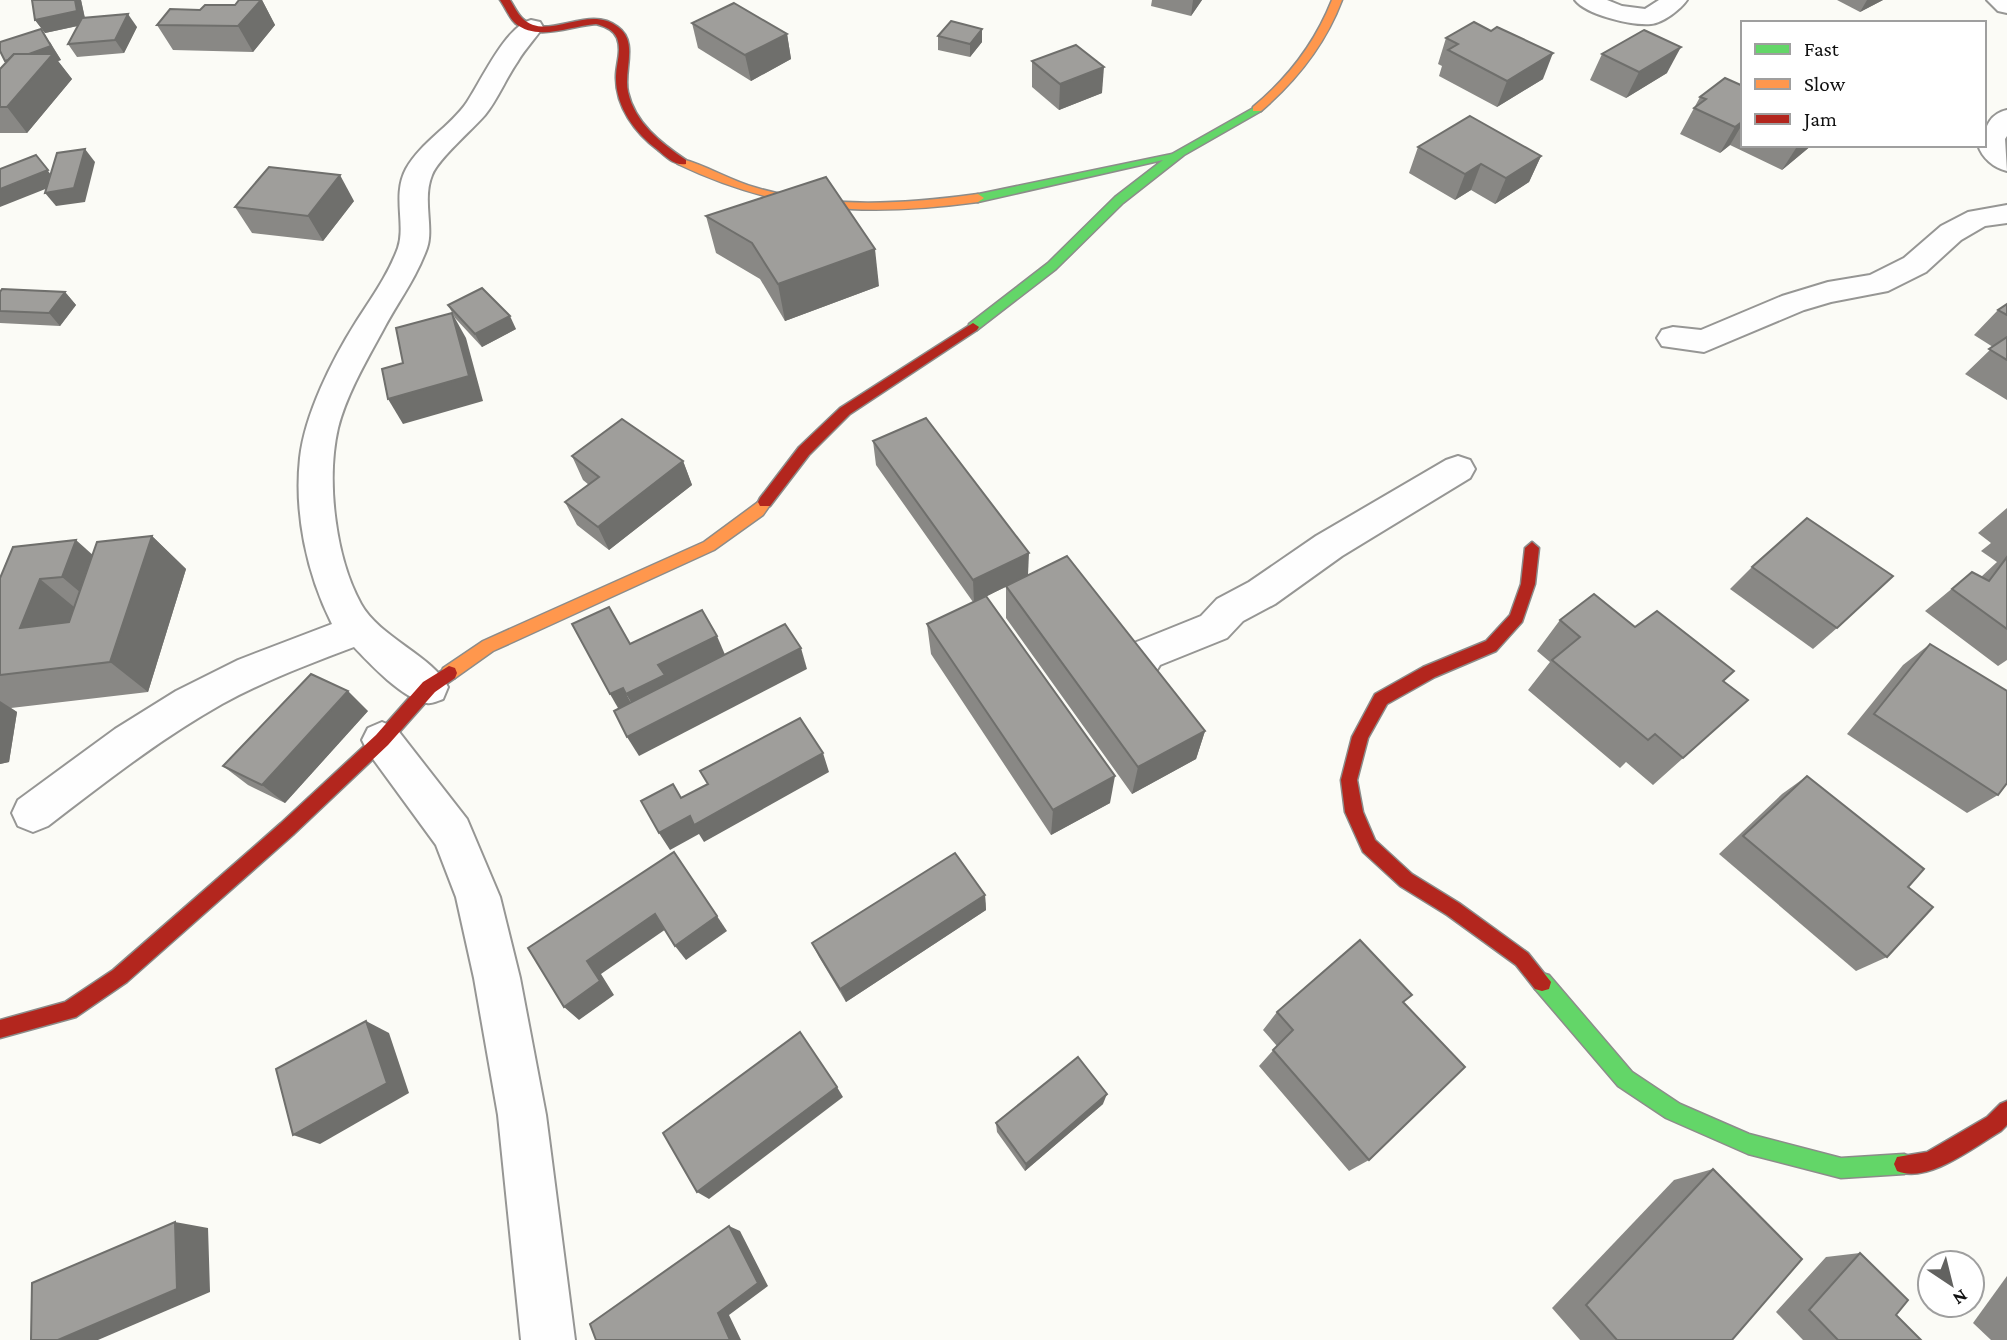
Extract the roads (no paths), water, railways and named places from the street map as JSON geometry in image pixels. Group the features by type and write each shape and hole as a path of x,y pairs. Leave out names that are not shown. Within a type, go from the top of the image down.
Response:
{"street":[{"path":"505,0 520,22 531,27 541,29 598,19 612,25 620,33 624,45 621,82 640,129 658,145 690,166 737,188 773,197 832,207 894,210 967,201 1043,187 1180,153"},
{"path":"0,1029 69,1010 120,976 287,829 382,740 429,687 488,646 709,546 758,511 804,452 845,411 976,325 1052,266 1119,200 1180,153 1254,111 1274,95 1318,43 1337,0"},
{"path":"1587,0 1617,13 1650,17 1675,0"},
{"path":"1998,0 2007,6"},
{"path":"429,687 389,657 346,614 326,557 315,504 317,459 322,427 338,389 368,328 399,281 414,244 412,204 419,171 475,109 508,56 531,27"},
{"path":"2007,118 1991,138 1992,149 2007,163"},
{"path":"1673,338 1704,341 1793,303 1828,292 1877,284 1915,264 1951,233 1978,218 2007,214"},
{"path":"1137,668 1147,654 1214,627 1230,610 1262,593 1329,546 1458,468"},
{"path":"1532,548 1528,584 1517,618 1491,646 1429,672 1381,699 1360,737 1349,780 1354,812 1369,846 1406,880 1453,909 1522,959 1625,1079 1673,1111 1748,1144 1841,1168 1928,1162 1994,1124 2007,1111"},
{"path":"33,813 122,746 192,701 274,662 361,629"},
{"path":"382,740 452,833 478,897 497,978 522,1115 548,1340"}]}
